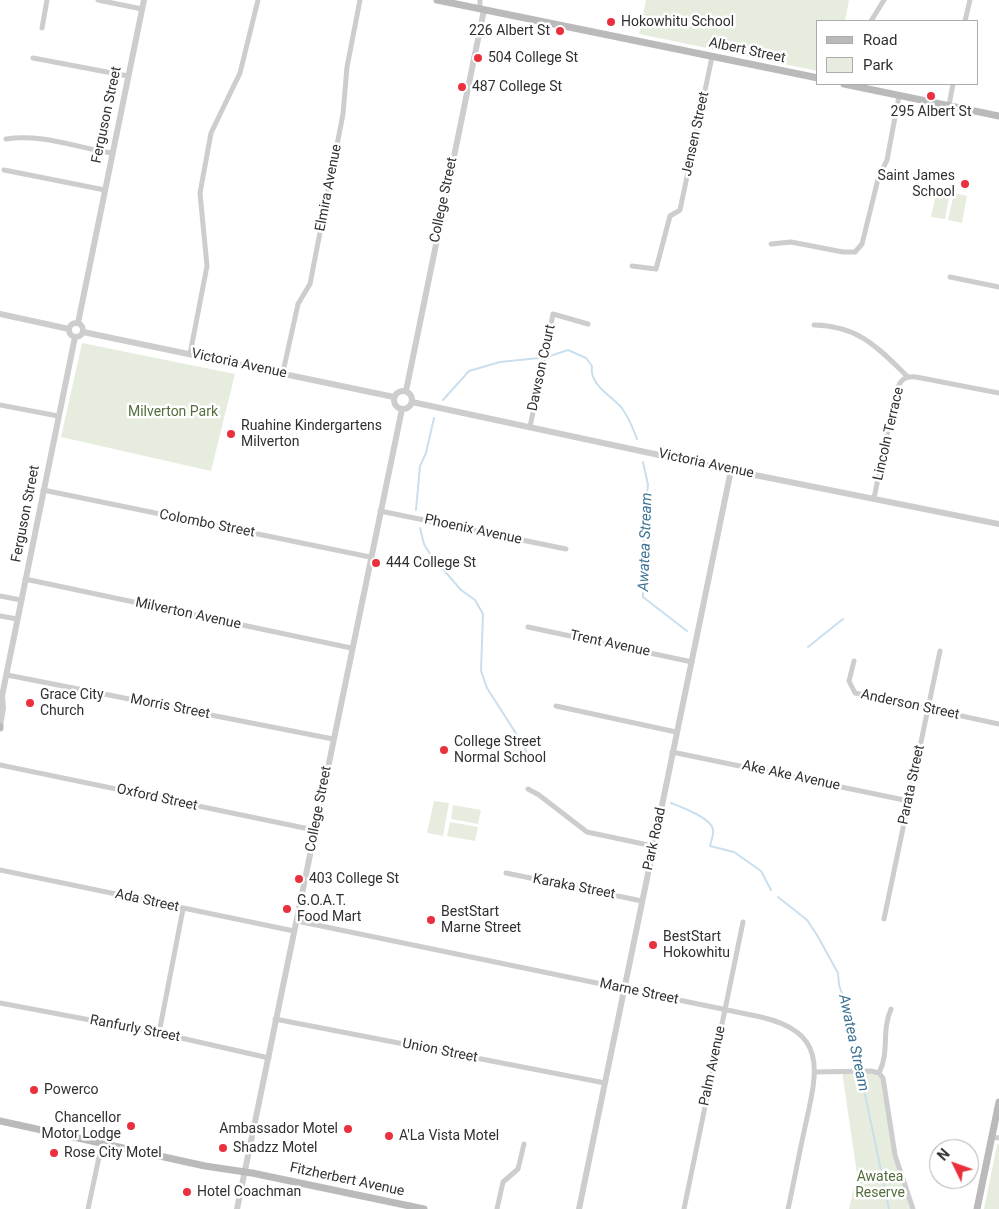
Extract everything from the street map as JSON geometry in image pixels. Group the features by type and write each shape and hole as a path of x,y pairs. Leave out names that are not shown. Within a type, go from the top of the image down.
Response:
{"main road":[{"name":"Albert Street","path":"437,0 816,78"},
{"path":"854,85 999,116"},
{"path":"978,1209 996,1138 999,1102"},
{"name":"Fitzherbert Avenue","path":"0,1121 424,1209"}],"street":[{"path":"42,28 47,0"},
{"path":"98,0 142,9"},
{"name":"Ferguson Street","path":"78,323 144,0"},
{"path":"190,354 206,266 200,193 211,133 240,73 258,0"},
{"name":"Elmira Avenue","path":"283,372 298,304 310,284 343,114 348,66 360,0"},
{"path":"480,0 482,9"},
{"path":"872,20 884,0"},
{"path":"965,20 970,0"},
{"name":"College Street","path":"406,391 482,9"},
{"name":"Jensen Street","path":"632,266 656,269 670,216 680,210 712,57"},
{"path":"34,58 128,76"},
{"path":"949,105 953,85"},
{"path":"771,244 791,242 843,252 855,252 862,244 878,179 887,160 899,96"},
{"path":"6,139 56,141 112,154"},
{"path":"4,170 104,190"},
{"path":"950,277 999,287"},
{"path":"0,314 69,329"},
{"name":"Dawson Court","path":"530,428 554,314 588,324"},
{"path":"78,323 82,326 84,332 80,336 75,337 70,334 69,329 72,325 78,323"},
{"path":"814,325 847,330 867,339 907,376"},
{"name":"Victoria Avenue","path":"84,332 283,372 394,397"},
{"name":"Ferguson Street","path":"0,726 3,708 1,698 75,337"},
{"name":"Lincoln Terrace","path":"874,498 896,392 902,380 907,376 999,393"},
{"path":"406,391 412,395 412,402 409,407 402,409 396,406 394,397 398,392 406,391"},
{"name":"Victoria Avenue","path":"412,402 731,470 999,524"},
{"path":"0,405 58,416"},
{"name":"College Street","path":"237,1209 351,648 402,409"},
{"name":"Park Road","path":"579,1209 731,470"},
{"name":"Colombo Street","path":"43,490 370,557"},
{"name":"Phoenix Avenue","path":"380,511 566,549"},
{"name":"Milverton Avenue","path":"25,579 351,648"},
{"path":"0,596 21,600"},
{"path":"0,616 17,620"},
{"name":"Trent Avenue","path":"528,627 692,662"},
{"name":"Parata Street","path":"884,919 940,651"},
{"name":"Anderson Street","path":"854,661 849,681 855,693 999,724"},
{"name":"Morris Street","path":"7,675 333,739"},
{"path":"556,706 676,732"},
{"name":"Ake Ake Avenue","path":"672,752 909,801"},
{"name":"Oxford Street","path":"0,765 314,830"},
{"path":"528,789 540,795 586,832 653,846"},
{"name":"Ada Street","path":"0,870 294,931"},
{"name":"Karaka Street","path":"506,873 642,901"},
{"path":"159,1033 183,909"},
{"name":"Marne Street","path":"297,921 725,1009 777,1021 792,1028 810,1048 815,1072 788,1209"},
{"name":"Palm Avenue","path":"684,1209 743,922"},
{"name":"Ranfurly Street","path":"0,1003 159,1033 269,1058"},
{"path":"879,1073 885,1060 885,1023 891,1009"},
{"name":"Union Street","path":"275,1019 605,1082"},
{"path":"815,1072 871,1070 879,1073 883,1078 895,1155 913,1209"},
{"path":"88,1209 102,1143"},
{"path":"497,1209 502,1182 518,1169 524,1144"}],"green space":[{"path":"646,0 849,0 845,20 816,20 816,71 639,34"},
{"path":"937,189 950,192 945,219 931,217"},
{"path":"954,193 967,196 962,223 948,220"},
{"name":"Milverton Park","path":"82,343 235,374 211,471 61,437"},
{"path":"434,801 449,803 443,836 427,833"},
{"path":"453,805 481,810 478,824 451,819"},
{"path":"450,822 478,827 475,841 447,836"},
{"name":"Awatea Reserve","path":"842,1071 871,1071 883,1078 895,1155 913,1209 849,1209 857,1174"},
{"path":"999,1144 999,1209 984,1209 997,1145"}],"waterway":[{"path":"550,356 568,350 586,358 592,366 592,372 597,384 621,407 637,439"},
{"name":"Awatea Stream","path":"443,400 469,371 500,362 539,358"},
{"name":"Awatea Stream","path":"416,510 420,466 426,453 434,418"},
{"name":"Awatea Stream","path":"643,462 648,485 644,517 643,597 687,631"},
{"name":"Awatea Stream","path":"420,528 424,544 430,554 461,590 475,600 483,614 481,671 487,688 524,746 528,757"},
{"path":"808,647 843,619"},
{"name":"Awatea Stream","path":"671,803 707,821 713,830 710,846 734,852 761,871 771,890"},
{"name":"Awatea Stream","path":"778,897 807,920 838,973 839,985 847,1008 889,1209"}],"place":[{"name":"Hokowhitu School","path":"611,22"},
{"name":"226 Albert St","path":"560,31"},
{"name":"504 College St","path":"478,58"},
{"name":"487 College St","path":"462,87"},
{"name":"295 Albert St","path":"931,96"},
{"name":"Saint James School","path":"965,184"},
{"name":"Ruahine Kindergartens Milverton","path":"231,434"},
{"name":"444 College St","path":"376,563"},
{"name":"Grace City Church","path":"30,703"},
{"name":"College Street Normal School","path":"444,750"},
{"name":"403 College St","path":"299,879"},
{"name":"G.O.A.T. Food Mart","path":"287,909"},
{"name":"BestStart Marne Street","path":"431,920"},
{"name":"BestStart Hokowhitu","path":"653,945"},
{"name":"Powerco","path":"34,1090"},
{"name":"Chancellor Motor Lodge","path":"131,1126"},
{"name":"Ambassador Motel","path":"348,1129"},
{"name":"A'La Vista Motel","path":"389,1136"},
{"name":"Shadzz Motel","path":"223,1148"},
{"name":"Rose City Motel","path":"54,1153"},
{"name":"Hotel Coachman","path":"187,1192"}]}
